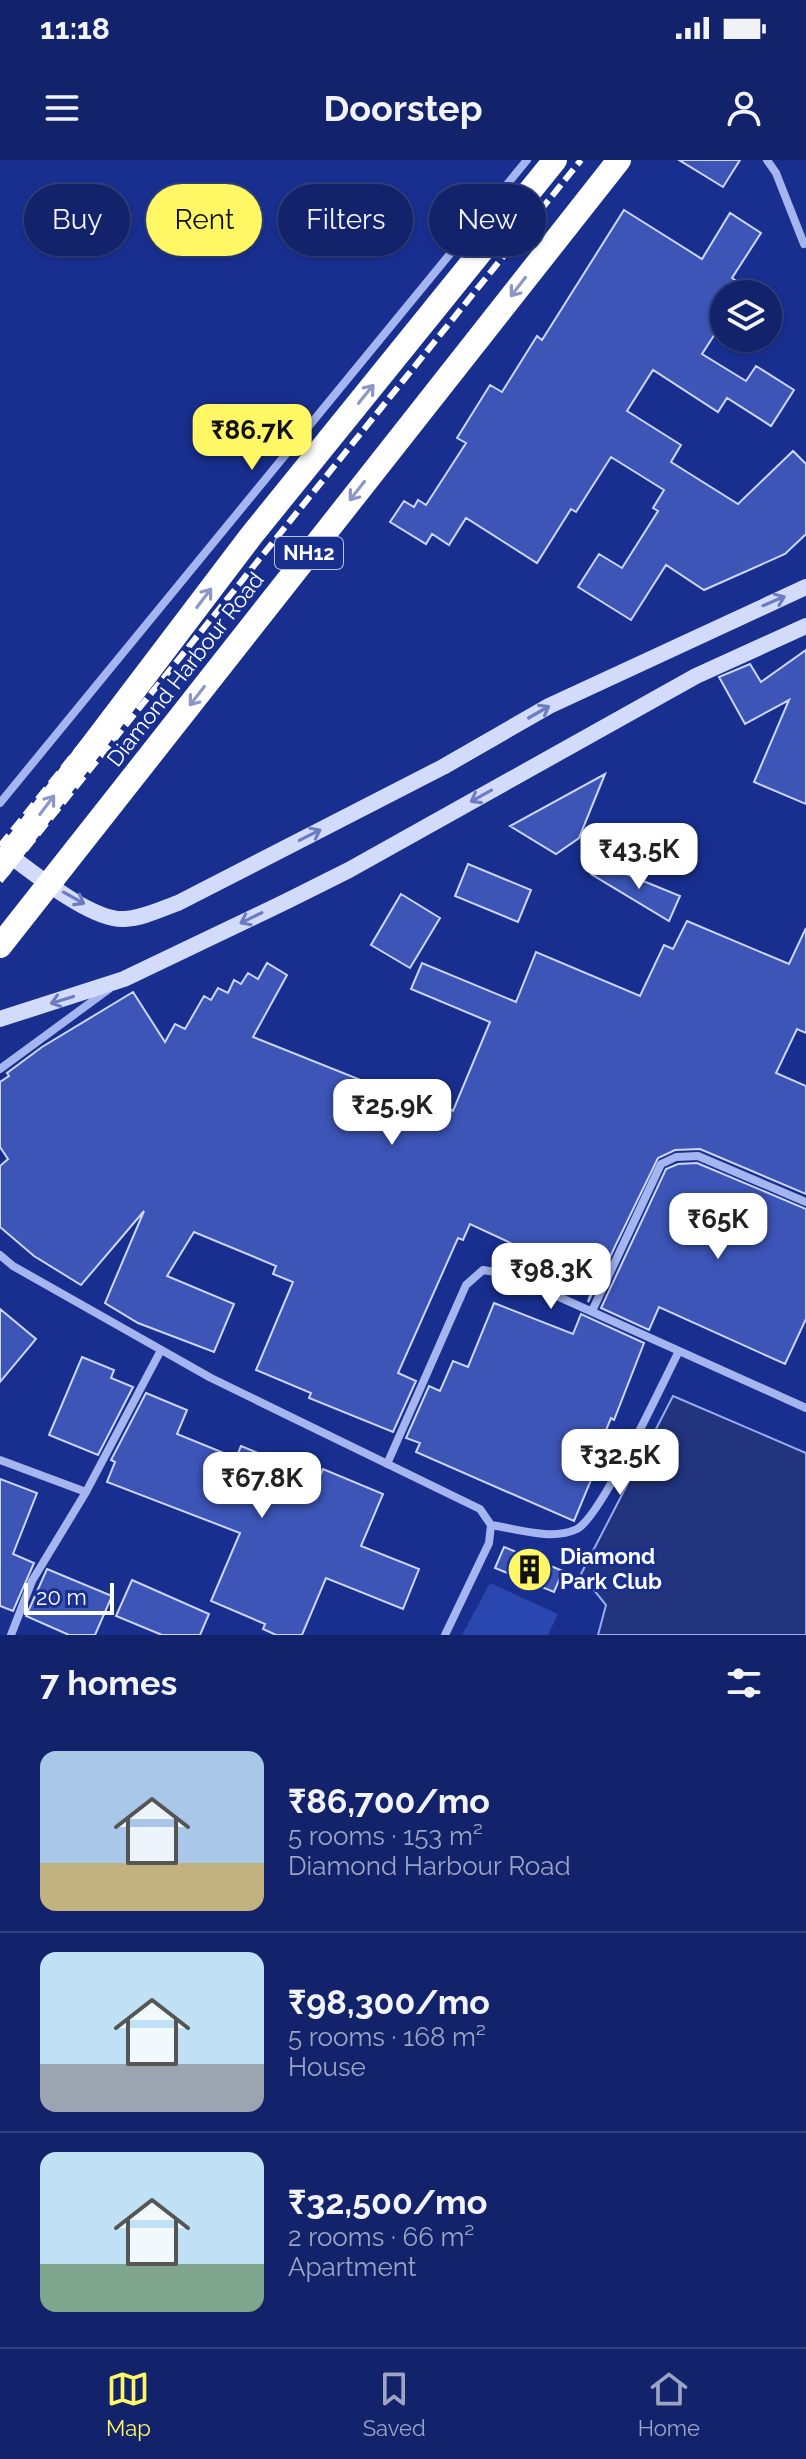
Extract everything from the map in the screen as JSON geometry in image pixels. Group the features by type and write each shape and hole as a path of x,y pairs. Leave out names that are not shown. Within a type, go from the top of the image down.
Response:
{"highway":[{"name":"Diamond Harbour Road","path":"5,861 251,536 555,160"},
{"name":"Diamond Harbour Road","path":"0,946 619,160"}],"main road":[{"path":"5,861 102,914 120,920 138,918 178,903 443,767 549,706 806,587"},
{"path":"0,1019 124,979 349,870 696,676 806,626"}],"street":[{"path":"0,803 527,160"},
{"path":"767,160 776,173 804,244"},
{"path":"0,1069 124,979"},
{"path":"592,1311 661,1164 676,1157 698,1156 806,1202"},
{"path":"0,1255 13,1266 161,1350 480,1509 491,1525 489,1543 445,1635"},
{"path":"387,1464 466,1285 483,1270 508,1274 806,1408"},
{"path":"11,1635 32,1581 86,1492 161,1350"},
{"path":"491,1525 555,1534 579,1529 598,1505 679,1351"},
{"path":"0,1460 86,1492"}],"shaded area":[{"path":"490,1583 558,1614 548,1635 462,1635"}],"water":[{"path":"673,1396 806,1453 806,1635 598,1635 606,1605 581,1574"}],"building":[{"path":"679,160 740,160 723,187"},
{"path":"624,210 702,259 730,213 761,233 732,278 735,280 710,280 710,342 702,354 746,381 756,366 794,390 771,426 727,398 718,412 653,370 627,411 681,445 671,462 738,504 793,451 806,464 806,534 785,554 704,590 666,565 631,620 578,587 599,554 622,568 658,511 653,508 664,490 611,457 576,512 571,509 537,563 466,518 449,545 432,534 426,544 390,522 404,501 414,507 418,500 426,505 466,443 457,438 490,385 502,392 537,336 542,340"},
{"path":"806,650 806,804 754,782 789,700 745,724 719,677 750,664 761,682"},
{"path":"605,774 579,838 556,854 510,826"},
{"path":"597,862 680,896 669,921 591,874"},
{"path":"468,864 531,890 518,922 455,896"},
{"path":"401,894 440,918 410,968 371,945"},
{"path":"687,921 789,964 806,928 806,1033 797,1029 776,1073 806,1086 806,1194 700,1149 675,1150 658,1158 588,1302 594,1282 470,1224 463,1240 458,1238 398,1373 416,1381 393,1432 309,1398 311,1393 256,1370 293,1282 273,1274 276,1266 194,1232 167,1276 234,1304 214,1352 138,1323 105,1303 144,1211 81,1285 34,1256 0,1227 0,1166 8,1159 0,1147 0,1082 9,1076 7,1073 42,1047 133,992 165,1042 175,1024 185,1029 204,996 211,1000 218,988 228,993 234,980 241,984 248,973 258,979 267,963 287,975 253,1037 443,1113 445,1107 453,1111 490,1022 411,989 422,963 516,1002 536,952 640,996 664,945 673,949"},
{"path":"697,1163 806,1209 806,1319 785,1364 659,1307 649,1330 601,1308 666,1169 678,1164"},
{"path":"494,1303 573,1334 581,1314 644,1343 614,1420 611,1418 586,1478 591,1480 574,1521 416,1452 420,1443 406,1438 429,1386 440,1391 453,1361 468,1367"},
{"path":"0,1309 36,1339 0,1382"},
{"path":"82,1357 114,1370 111,1378 133,1387 98,1455 49,1435"},
{"path":"146,1393 187,1410 177,1434 236,1458 241,1446 319,1478 323,1469 383,1494 361,1546 419,1569 403,1609 326,1578 302,1635 276,1635 263,1629 265,1624 211,1601 240,1533 107,1482 115,1462 111,1460"},
{"path":"0,1479 37,1493 13,1554 34,1563 13,1611 0,1606"},
{"name":"Diamond Park Club","path":"504,1547 563,1571 554,1592 495,1568"},
{"path":"47,1569 112,1596 95,1635 69,1635 26,1616"},
{"path":"132,1580 209,1614 200,1635 162,1635 116,1616"}],"railway":[{"path":"0,846 552,160"},
{"path":"0,881 581,160"}],"place":[{"name":"Diamond Park Club","path":"529,1569"}]}
